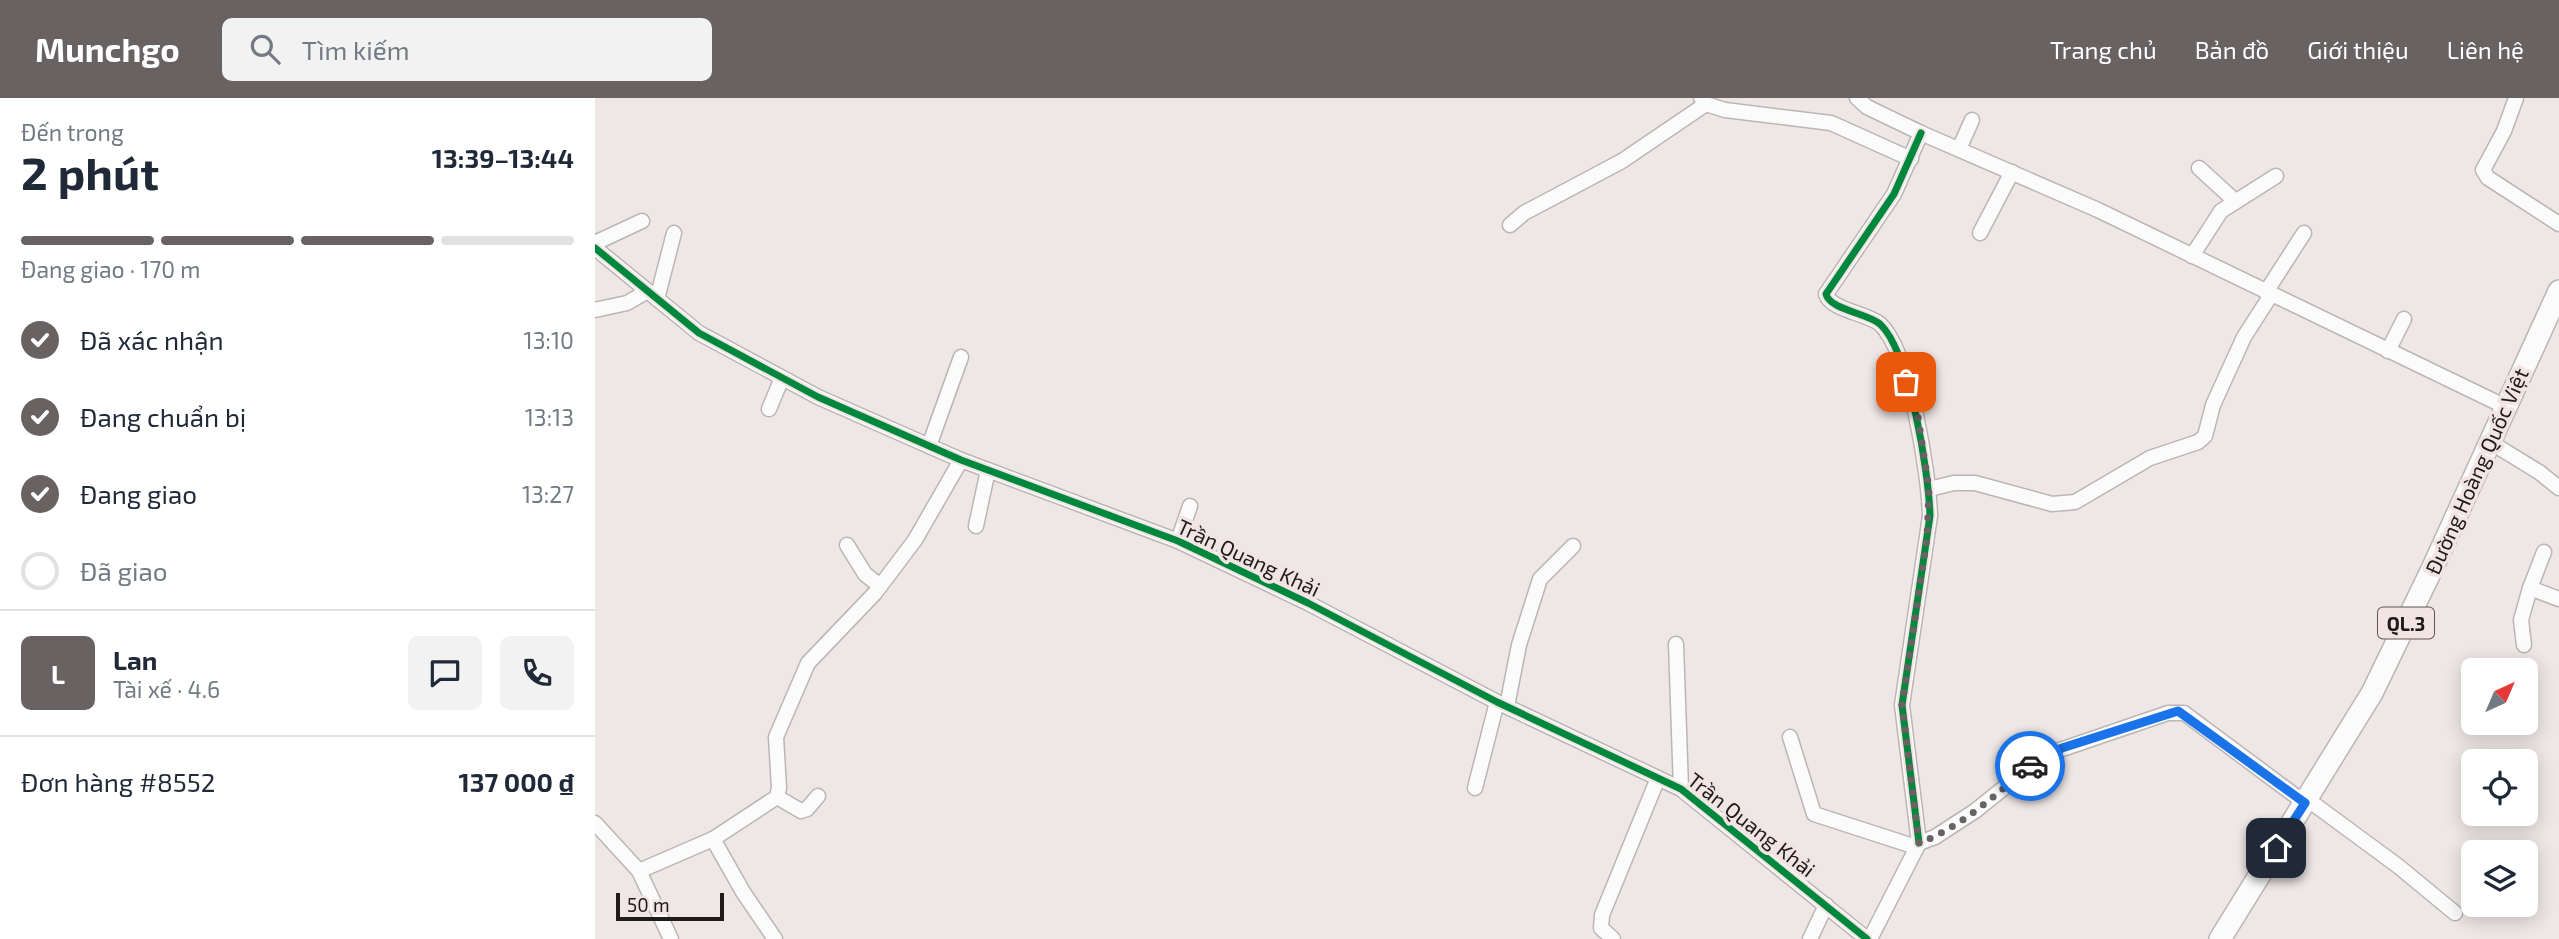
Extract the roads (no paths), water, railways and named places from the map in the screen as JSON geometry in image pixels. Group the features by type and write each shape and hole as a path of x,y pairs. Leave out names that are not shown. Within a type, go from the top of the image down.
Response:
{"highway":[{"name":"Đường Hoàng Quốc Việt","path":"2220,939 2372,693 2559,291"}],"street":[{"path":"1857,98 1867,107 1921,133 2192,256 2504,406"},
{"path":"2516,98 2504,131 2483,170 2488,178 2559,224"},
{"path":"1510,225 1524,212 1622,161 1703,101 1725,110 1831,123 1911,159"},
{"path":"1959,149 1972,120"},
{"path":"1869,939 1918,845 1902,705 1927,538 1929,489 1915,405 1889,336 1870,317 1830,302 1826,297 1894,194 1921,133"},
{"path":"2199,168 2234,200"},
{"path":"1980,233 2012,172"},
{"path":"2192,256 2221,211 2234,200 2276,176"},
{"path":"595,243 642,221"},
{"path":"595,310 651,296 674,233"},
{"path":"1929,489 1954,482 1975,483 2052,504 2075,502 2150,457 2198,442 2205,436 2213,405 2244,337 2304,233"},
{"name":"Trần Quang Khải","path":"595,248 699,333 782,378 961,460 1178,541 1308,603 1502,704 1681,789 1869,939"},
{"path":"2388,351 2404,319"},
{"path":"929,446 961,357"},
{"path":"769,409 782,378"},
{"path":"2490,442 2539,472 2559,488"},
{"path":"639,871 713,839 776,797 779,788 776,737 809,663 880,586 922,530 961,460"},
{"path":"976,527 988,470"},
{"path":"1178,541 1190,506"},
{"path":"847,545 865,574 880,586"},
{"path":"1475,788 1540,579 1573,547"},
{"path":"2524,645 2521,620 2544,552"},
{"path":"2531,588 2559,599"},
{"path":"1676,643 1681,789"},
{"path":"1790,737 1814,814 1918,845 1975,811 2045,755 2173,711 2184,713 2398,866 2455,913"},
{"path":"1613,939 1601,928 1602,915 1658,778"},
{"path":"776,797 801,811 818,796"},
{"path":"595,823 639,871 671,939"},
{"path":"713,839 743,892 775,939"},
{"path":"1810,939 1826,905"}]}
